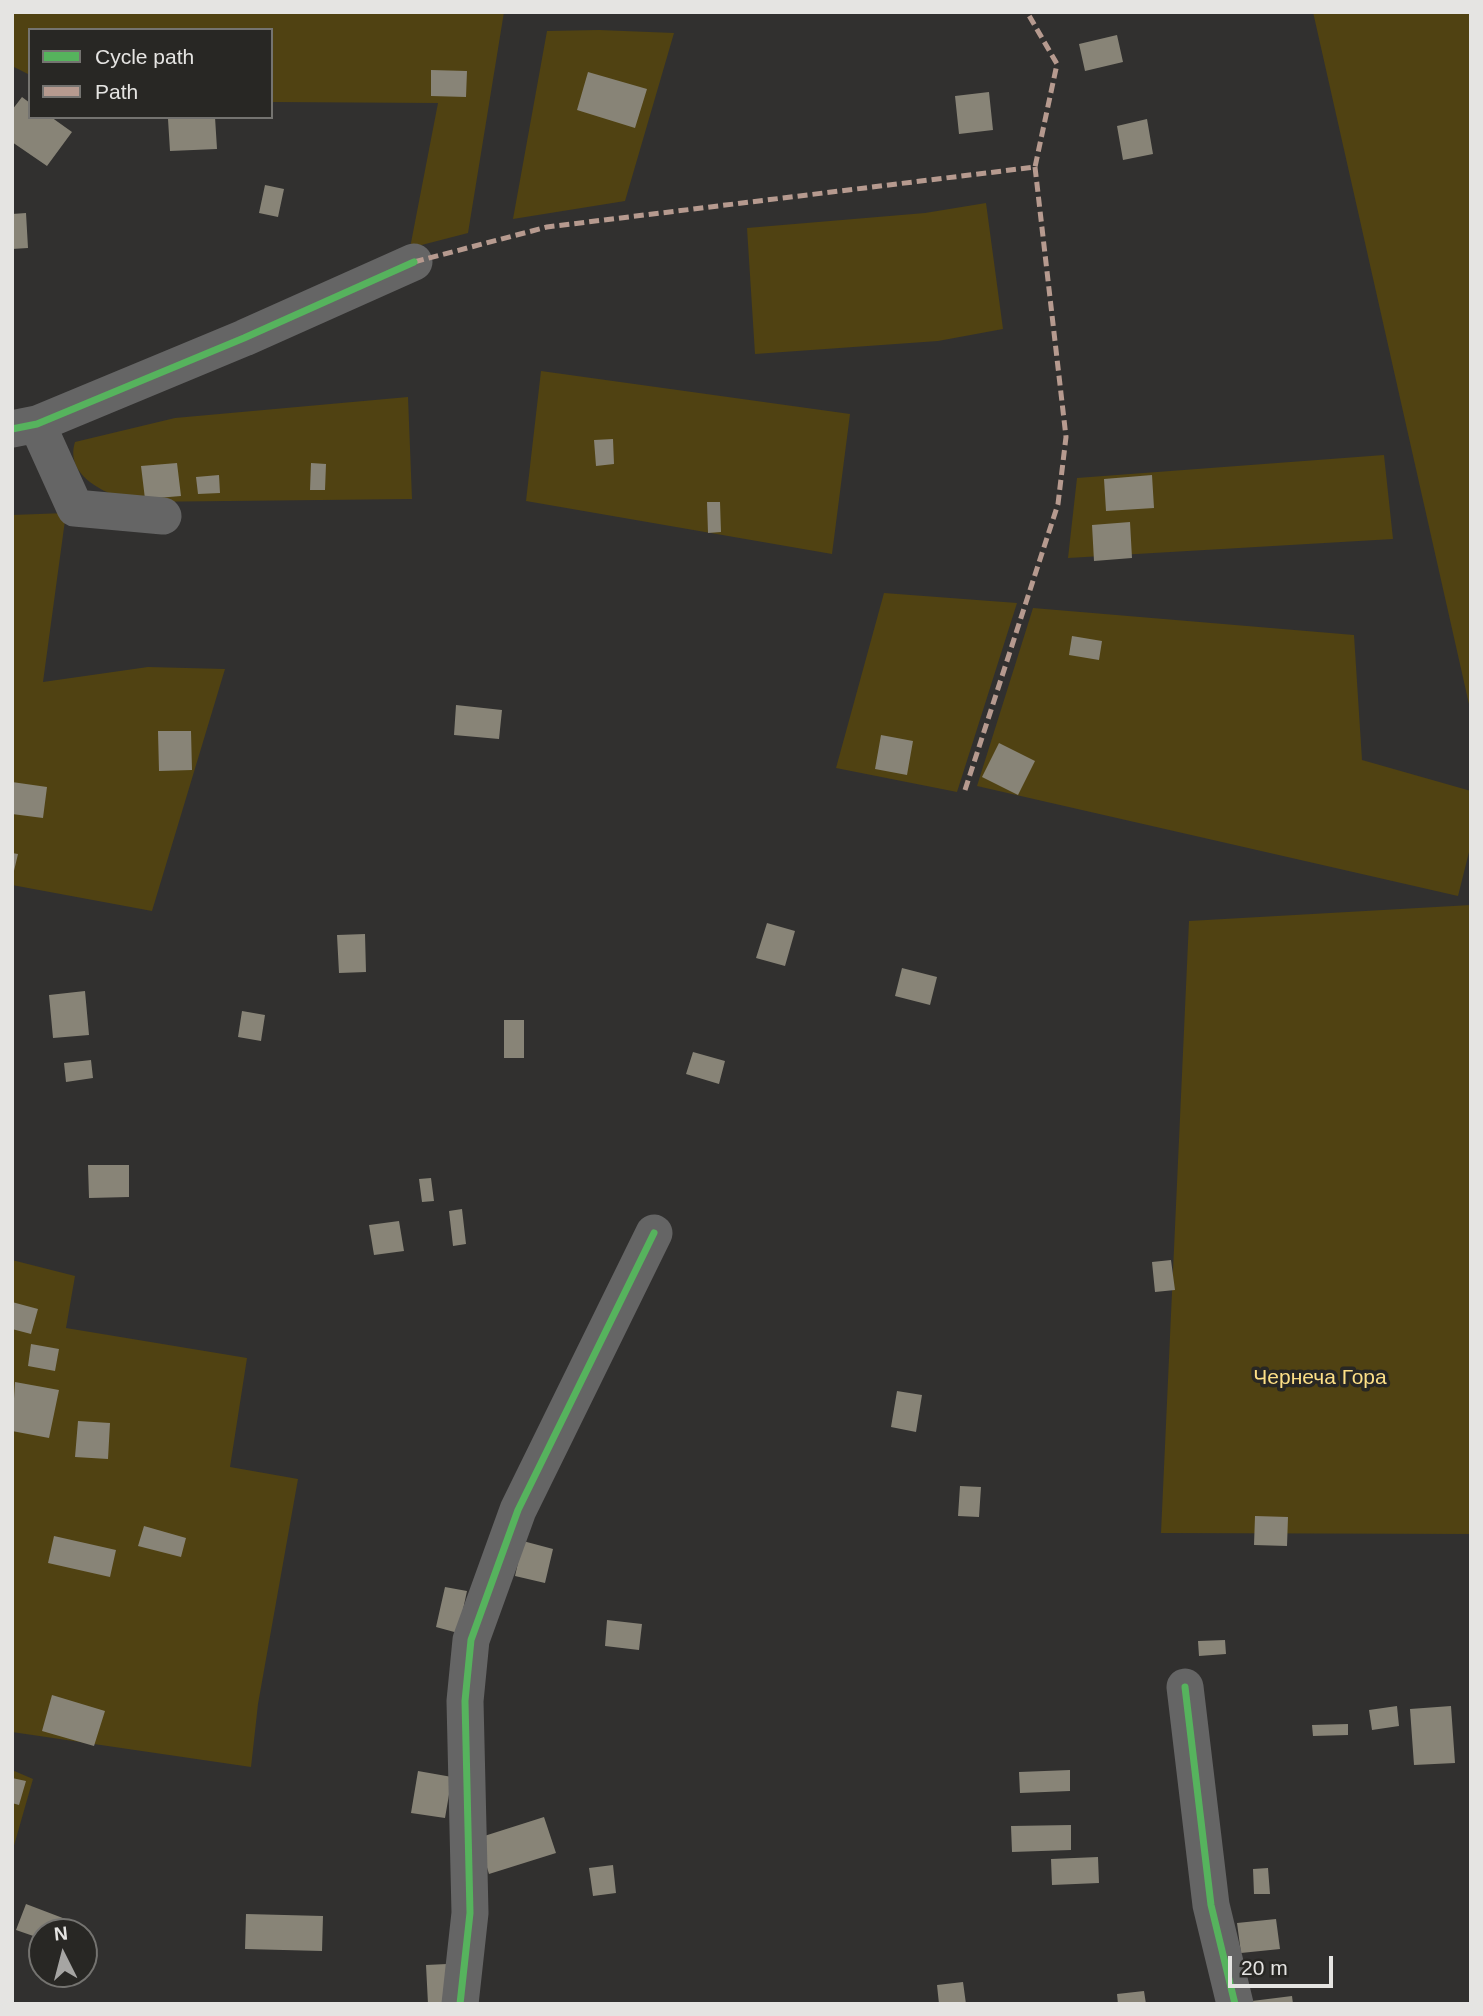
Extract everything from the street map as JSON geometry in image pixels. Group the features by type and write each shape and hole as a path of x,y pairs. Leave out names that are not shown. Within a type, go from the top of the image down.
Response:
{"street":[{"path":"163,516 75,508 25,426 244,338 414,261"},
{"path":"460,2004 470,1913 465,1701 471,1640 518,1510 654,1233"},
{"path":"1185,1687 1211,1905 1235,2004"}],"green space":[{"path":"12,12 504,12 468,233 410,248 438,103 273,102 273,28 28,28 28,74 12,66"},
{"path":"1313,12 1471,12 1471,713"},
{"path":"547,31 674,33 625,201 513,219"},
{"path":"986,203 1003,329 938,341 755,354 747,228 925,213"},
{"path":"541,371 850,414 832,554 526,501"},
{"path":"408,397 412,499 135,502 113,495 91,482 82,475 73,454 75,442 175,418"},
{"path":"1384,455 1393,539 1068,558 1077,478"},
{"path":"66,513 43,682 148,667 225,669 152,911 12,885 12,515"},
{"path":"884,593 1017,603 957,792 836,768"},
{"path":"1033,608 1354,635 1362,760 1471,791 1471,844 1458,896 977,786"},
{"name":"Чернеча Гора","path":"1471,905 1471,1534 1161,1533 1189,921"},
{"path":"12,1260 75,1276 66,1328 247,1358 230,1467 298,1479 258,1704 251,1767 12,1732"},
{"path":"12,1770 33,1779 13,1849 12,1849"}],"building":[{"path":"1117,35 1123,62 1085,71 1079,44"},
{"path":"431,70 467,71 466,97 431,96"},
{"path":"588,72 647,89 635,128 577,110"},
{"path":"989,92 993,130 959,134 955,96"},
{"path":"22,97 28,102 28,119 54,119 72,132 47,166 12,142 12,110"},
{"path":"168,119 215,119 217,149 170,151"},
{"path":"1147,119 1153,154 1123,160 1117,126"},
{"path":"265,185 284,189 278,217 259,213"},
{"path":"26,213 28,248 12,249 12,214"},
{"path":"613,439 614,464 596,466 594,440"},
{"path":"177,463 181,496 145,499 141,466"},
{"path":"311,463 326,464 325,490 310,490"},
{"path":"219,475 220,493 198,494 196,477"},
{"path":"1152,475 1154,508 1106,511 1104,479"},
{"path":"707,502 720,502 721,532 708,533"},
{"path":"1130,522 1132,558 1094,561 1092,525"},
{"path":"1072,636 1102,641 1099,660 1069,655"},
{"path":"456,705 502,710 499,739 454,735"},
{"path":"158,731 191,731 192,770 159,771"},
{"path":"881,735 913,741 907,775 875,769"},
{"path":"999,743 1035,761 1018,795 982,777"},
{"path":"12,782 47,787 43,818 12,814"},
{"path":"12,853 18,854 13,875 12,875"},
{"path":"767,923 795,931 785,966 756,958"},
{"path":"365,934 366,972 339,973 337,935"},
{"path":"902,968 937,977 930,1005 895,996"},
{"path":"85,991 89,1035 53,1038 49,995"},
{"path":"242,1011 265,1015 261,1041 238,1037"},
{"path":"504,1020 524,1020 524,1058 504,1058"},
{"path":"693,1052 725,1061 719,1084 686,1074"},
{"path":"91,1060 93,1078 66,1082 64,1063"},
{"path":"88,1165 129,1165 129,1197 89,1198"},
{"path":"431,1178 434,1201 422,1202 419,1179"},
{"path":"462,1209 466,1244 453,1246 449,1211"},
{"path":"399,1221 404,1251 374,1255 369,1225"},
{"path":"1171,1260 1175,1290 1155,1292 1152,1262"},
{"path":"12,1302 38,1309 31,1334 12,1329"},
{"path":"31,1344 59,1349 55,1371 28,1366"},
{"path":"15,1382 59,1390 49,1438 12,1431"},
{"path":"897,1391 922,1395 916,1432 891,1427"},
{"path":"78,1421 110,1423 108,1459 75,1457"},
{"path":"960,1486 981,1487 979,1517 958,1516"},
{"path":"1255,1516 1288,1517 1287,1546 1254,1545"},
{"path":"144,1526 186,1538 181,1557 138,1546"},
{"path":"54,1536 116,1550 110,1577 48,1563"},
{"path":"523,1541 553,1549 545,1583 515,1576"},
{"path":"445,1587 467,1591 458,1633 436,1627"},
{"path":"607,1620 642,1624 639,1650 605,1646"},
{"path":"1225,1640 1226,1654 1199,1656 1198,1641"},
{"path":"52,1695 105,1711 94,1746 42,1731"},
{"path":"1397,1706 1399,1726 1372,1730 1369,1710"},
{"path":"1451,1706 1455,1763 1414,1765 1410,1709"},
{"path":"1348,1724 1348,1735 1313,1736 1312,1725"},
{"path":"1070,1770 1070,1791 1020,1793 1019,1772"},
{"path":"418,1771 452,1777 445,1818 411,1813"},
{"path":"12,1778 26,1781 19,1805 12,1803"},
{"path":"544,1817 556,1853 489,1874 478,1838"},
{"path":"1071,1825 1071,1850 1012,1852 1011,1826"},
{"path":"1098,1857 1099,1883 1052,1885 1051,1859"},
{"path":"613,1865 616,1893 593,1896 589,1868"},
{"path":"1268,1868 1270,1894 1254,1894 1253,1869"},
{"path":"26,1904 63,1918 28,1918 28,1934 16,1930"},
{"path":"246,1914 323,1916 322,1951 245,1949"},
{"path":"1276,1919 1280,1949 1241,1953 1237,1923"},
{"path":"447,1964 449,2004 428,2004 426,1965"},
{"path":"963,1982 966,2004 939,2004 937,1985"},
{"path":"1144,1991 1146,2004 1118,2004 1117,1994"},
{"path":"1292,1996 1293,2004 1252,2004 1252,2001"}],"marked path":[{"path":"414,262 547,227 1035,167 1057,64 1027,12"},
{"path":"965,790 1058,504 1066,437 1035,167"}],"cycle path":[{"path":"12,429 37,424 244,338 414,262"},
{"path":"460,2004 470,1913 465,1701 471,1640 518,1510 654,1233"},
{"path":"1185,1687 1211,1905 1235,2004"}]}
